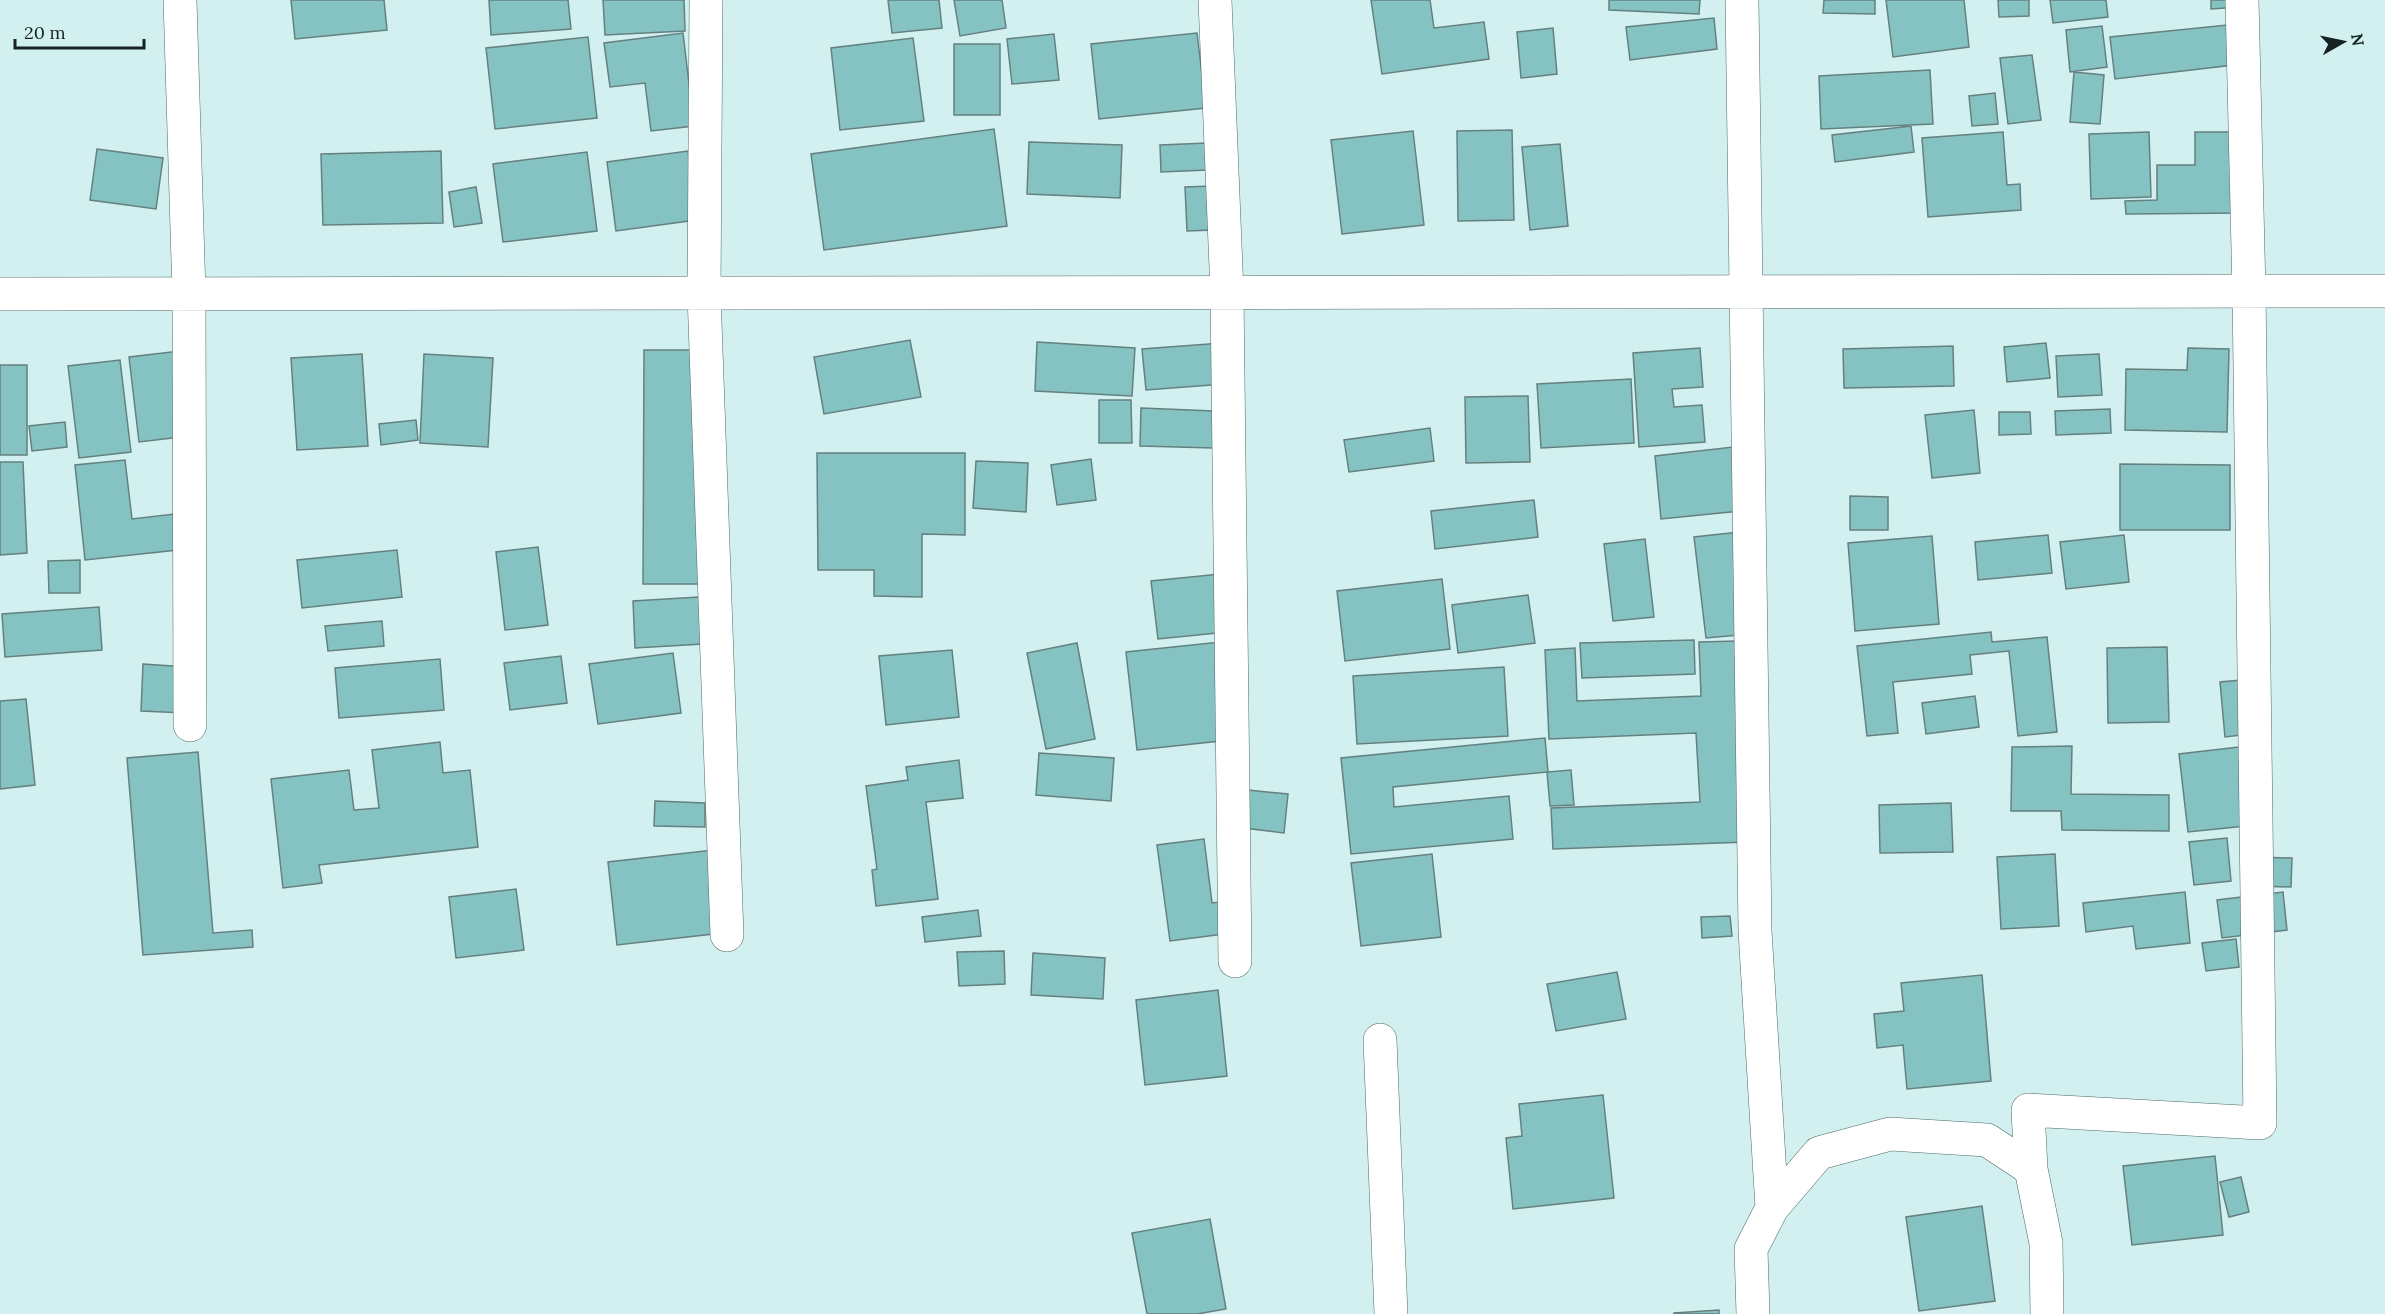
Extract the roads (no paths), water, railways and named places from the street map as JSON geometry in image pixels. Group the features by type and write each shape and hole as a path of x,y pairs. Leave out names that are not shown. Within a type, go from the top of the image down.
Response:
{"street":[{"path":"180,0 189,294 190,725"},
{"path":"705,0 704,294 727,935"},
{"path":"1215,0 1227,293 1234,961"},
{"path":"1742,0 1755,931 1772,1208"},
{"path":"2047,1314 2046,1243 2031,1169 2028,1110 2260,1123 2249,292 2242,0"},
{"path":"0,294 2385,291"},
{"path":"1380,1040 1390,1314"},
{"path":"1753,1314 1751,1249 1772,1208 1819,1153 1890,1134 1987,1140 2031,1169"}]}
